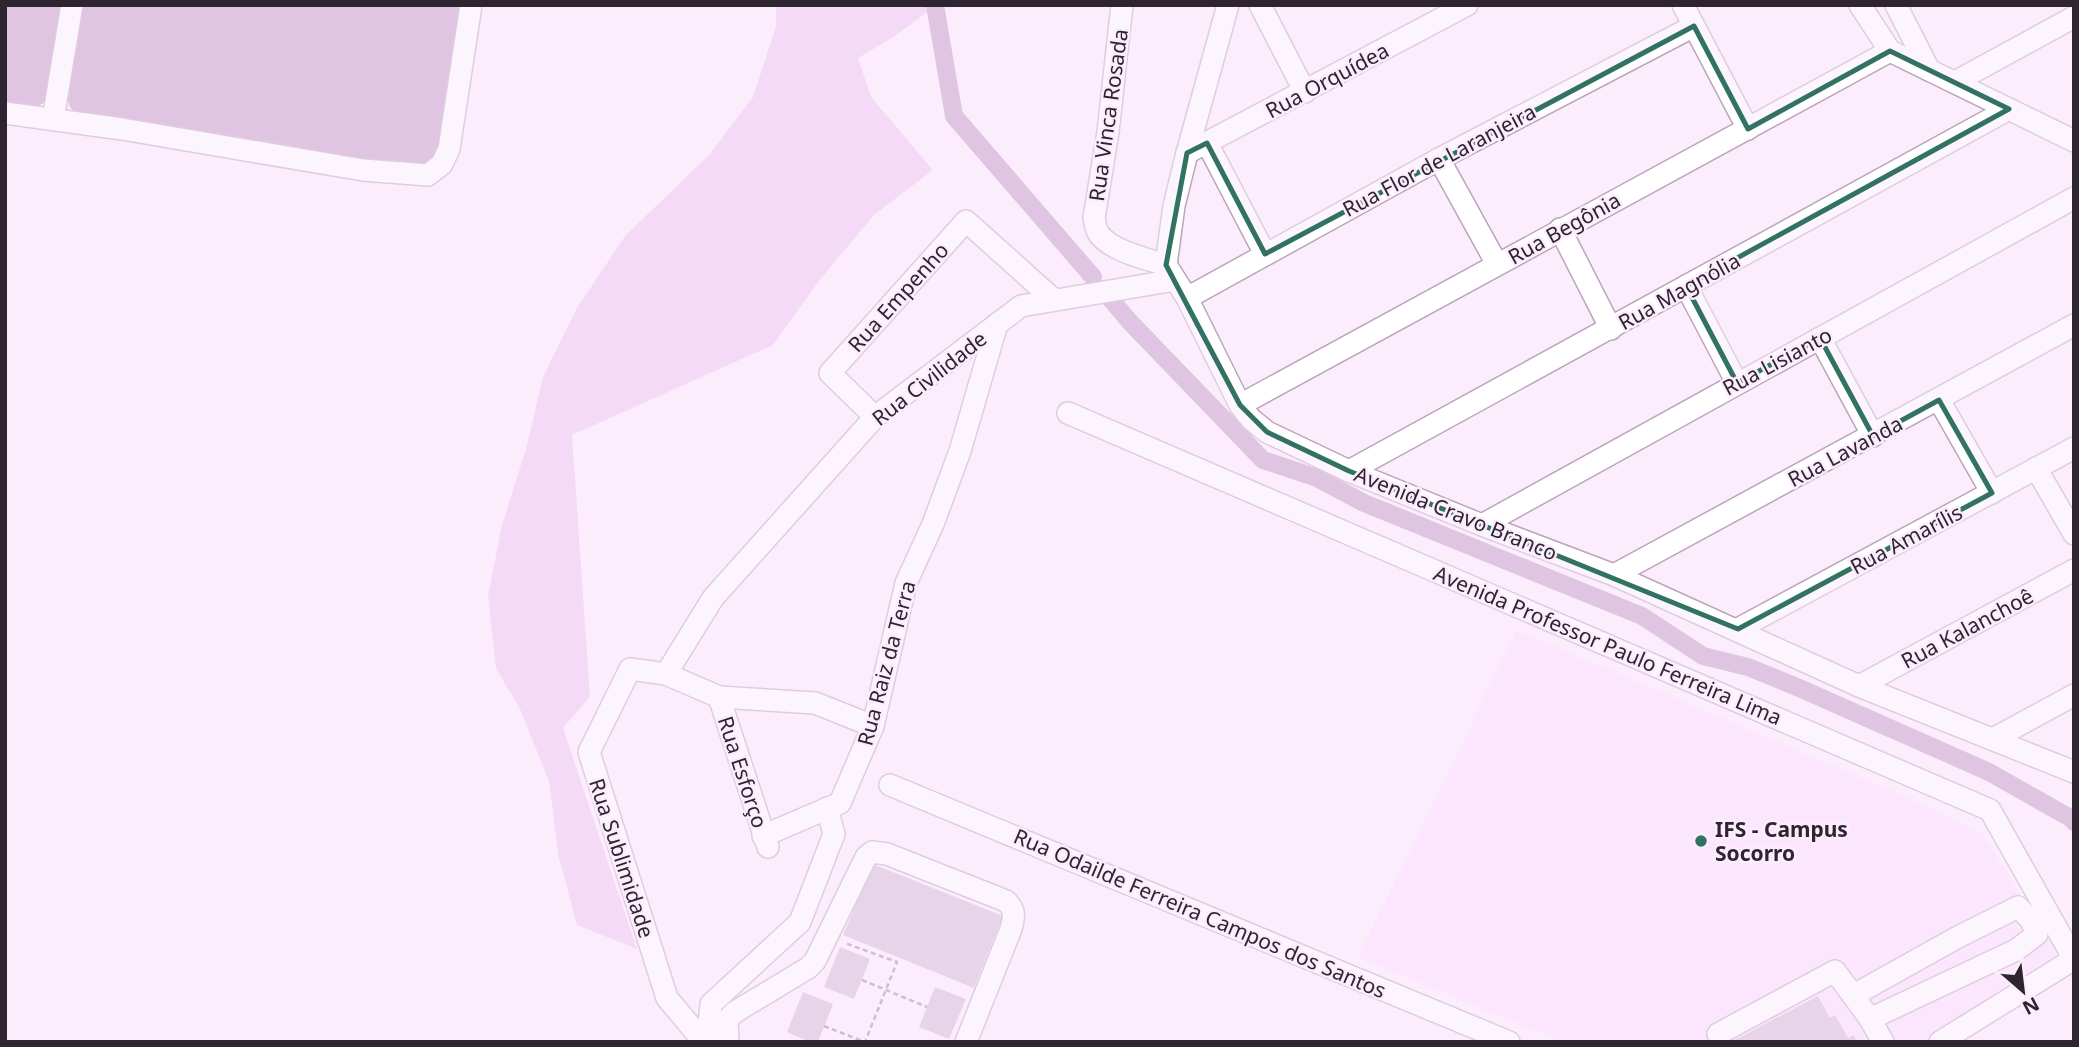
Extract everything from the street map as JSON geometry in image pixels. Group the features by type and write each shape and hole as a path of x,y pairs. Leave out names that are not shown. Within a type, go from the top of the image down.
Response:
{"street":[{"path":"53,119 72,5"},
{"path":"5,113 363,170 428,175 442,164 449,149 471,5"},
{"name":"Rua Vinca Rosada","path":"1122,5 1108,132 1094,218 1097,231 1103,238 1170,273"},
{"path":"1170,273 1174,206 1186,153 1228,5"},
{"path":"1260,5 1305,92"},
{"name":"Rua Orquídea","path":"1186,153 1467,5"},
{"path":"1683,5 1748,129"},
{"path":"1860,5 1890,51 2074,141"},
{"path":"1896,5 1930,70"},
{"path":"1955,82 2074,17"},
{"name":"Rua Flor de Laranjeira","path":"1187,298 1439,159 1694,26"},
{"name":"Rua Begônia","path":"1240,405 1890,51"},
{"name":"Rua Magnólia","path":"1349,471 2009,109"},
{"path":"1208,143 1265,254"},
{"path":"1439,159 1497,264"},
{"name":"Rua Lisianto","path":"1482,525 2074,198"},
{"name":"Rua Empenho","path":"876,417 830,373 966,220 1053,299"},
{"path":"1560,229 1611,329"},
{"name":"Avenida Cravo Branco","path":"1170,273 1187,298 1240,405 1251,419 1267,432 1349,471 1614,575 1859,686 2074,772"},
{"name":"Rua Civilidade","path":"666,674 713,598 876,417 1021,306 1170,273"},
{"path":"1686,286 1737,383"},
{"name":"Rua Raiz da Terra","path":"765,841 840,803 873,726 906,583 933,524 960,451 997,324"},
{"name":"Rua Lavanda","path":"1614,575 2074,325"},
{"path":"1820,338 1873,436"},
{"path":"1939,400 1992,493"},
{"name":"Avenida Professor Paulo Ferreira Lima","path":"1068,413 1990,810 2074,959"},
{"name":"Rua Amarílis","path":"1738,629 2074,448"},
{"path":"2036,468 2074,534"},
{"name":"Rua Kalanchoê","path":"1859,686 2074,570"},
{"name":"Rua Sublimidade","path":"666,674 629,669 589,752 667,998 705,1042"},
{"path":"666,674 719,697 816,703 873,726"},
{"path":"1993,739 2074,695"},
{"name":"Rua Esforço","path":"719,697 765,841"},
{"name":"Rua Odailde Ferreira Campos dos Santos","path":"890,785 1509,1042"},
{"path":"705,1042 711,1003 800,922 834,834 827,808"},
{"path":"728,1042 727,1020 735,1012 808,968 815,961 866,857 872,852 887,854 1006,901 1012,907 1014,915 1011,929 966,1042"},
{"path":"1853,995 2018,907 2031,920 2037,934 2015,950 1870,1019"},
{"path":"1940,1042 2074,959"},
{"path":"1718,1034 1835,971 1870,1019 1883,1042"}],"path":[{"path":"824,1026 865,1042 897,962 842,942 844,935"},
{"path":"862,980 927,1007"}],"highlighted area":[{"path":"1694,26 1748,129 1890,51 2009,109 1686,286 1737,383 1820,338 1873,436 1939,400 1992,493 1738,629 1349,471 1267,432 1240,405 1166,265 1187,153 1207,143 1265,254"}],"shaded area":[{"path":"5,5 65,5 52,85 43,103 35,107 5,107"},
{"path":"78,5 470,5 443,145 431,165 418,166 211,139 75,113 66,95"},
{"path":"776,5 937,5 895,36 858,58 871,97 933,170 874,215 822,277 773,345 572,435 590,697 563,728 637,949 577,925 558,854 549,781 520,709 496,668 488,596 502,525 526,449 543,377 577,308 625,236 709,155 753,97 776,26"},
{"name":"IFS - Campus Socorro","path":"1517,630 1932,808 1983,834 2056,952 2055,957 2009,982 1932,1042 1562,1042 1358,957"}],"building":[{"path":"873,864 1003,916 974,988 843,935"},
{"path":"840,947 870,959 854,999 824,987"},
{"path":"935,987 966,999 949,1039 919,1027"},
{"path":"803,992 833,1004 818,1042 810,1042 787,1032"},
{"path":"1818,996 1830,1018 1835,1015 1848,1038 1854,1035 1857,1042 1731,1042"}],"waterway":[{"path":"935,5 954,116 1093,277"},
{"path":"1108,296 1263,460 1317,478 1364,503 1642,616 1703,656 1748,667 1989,772 2074,822"}],"place":[{"name":"IFS - Campus Socorro","path":"1701,841"}]}
